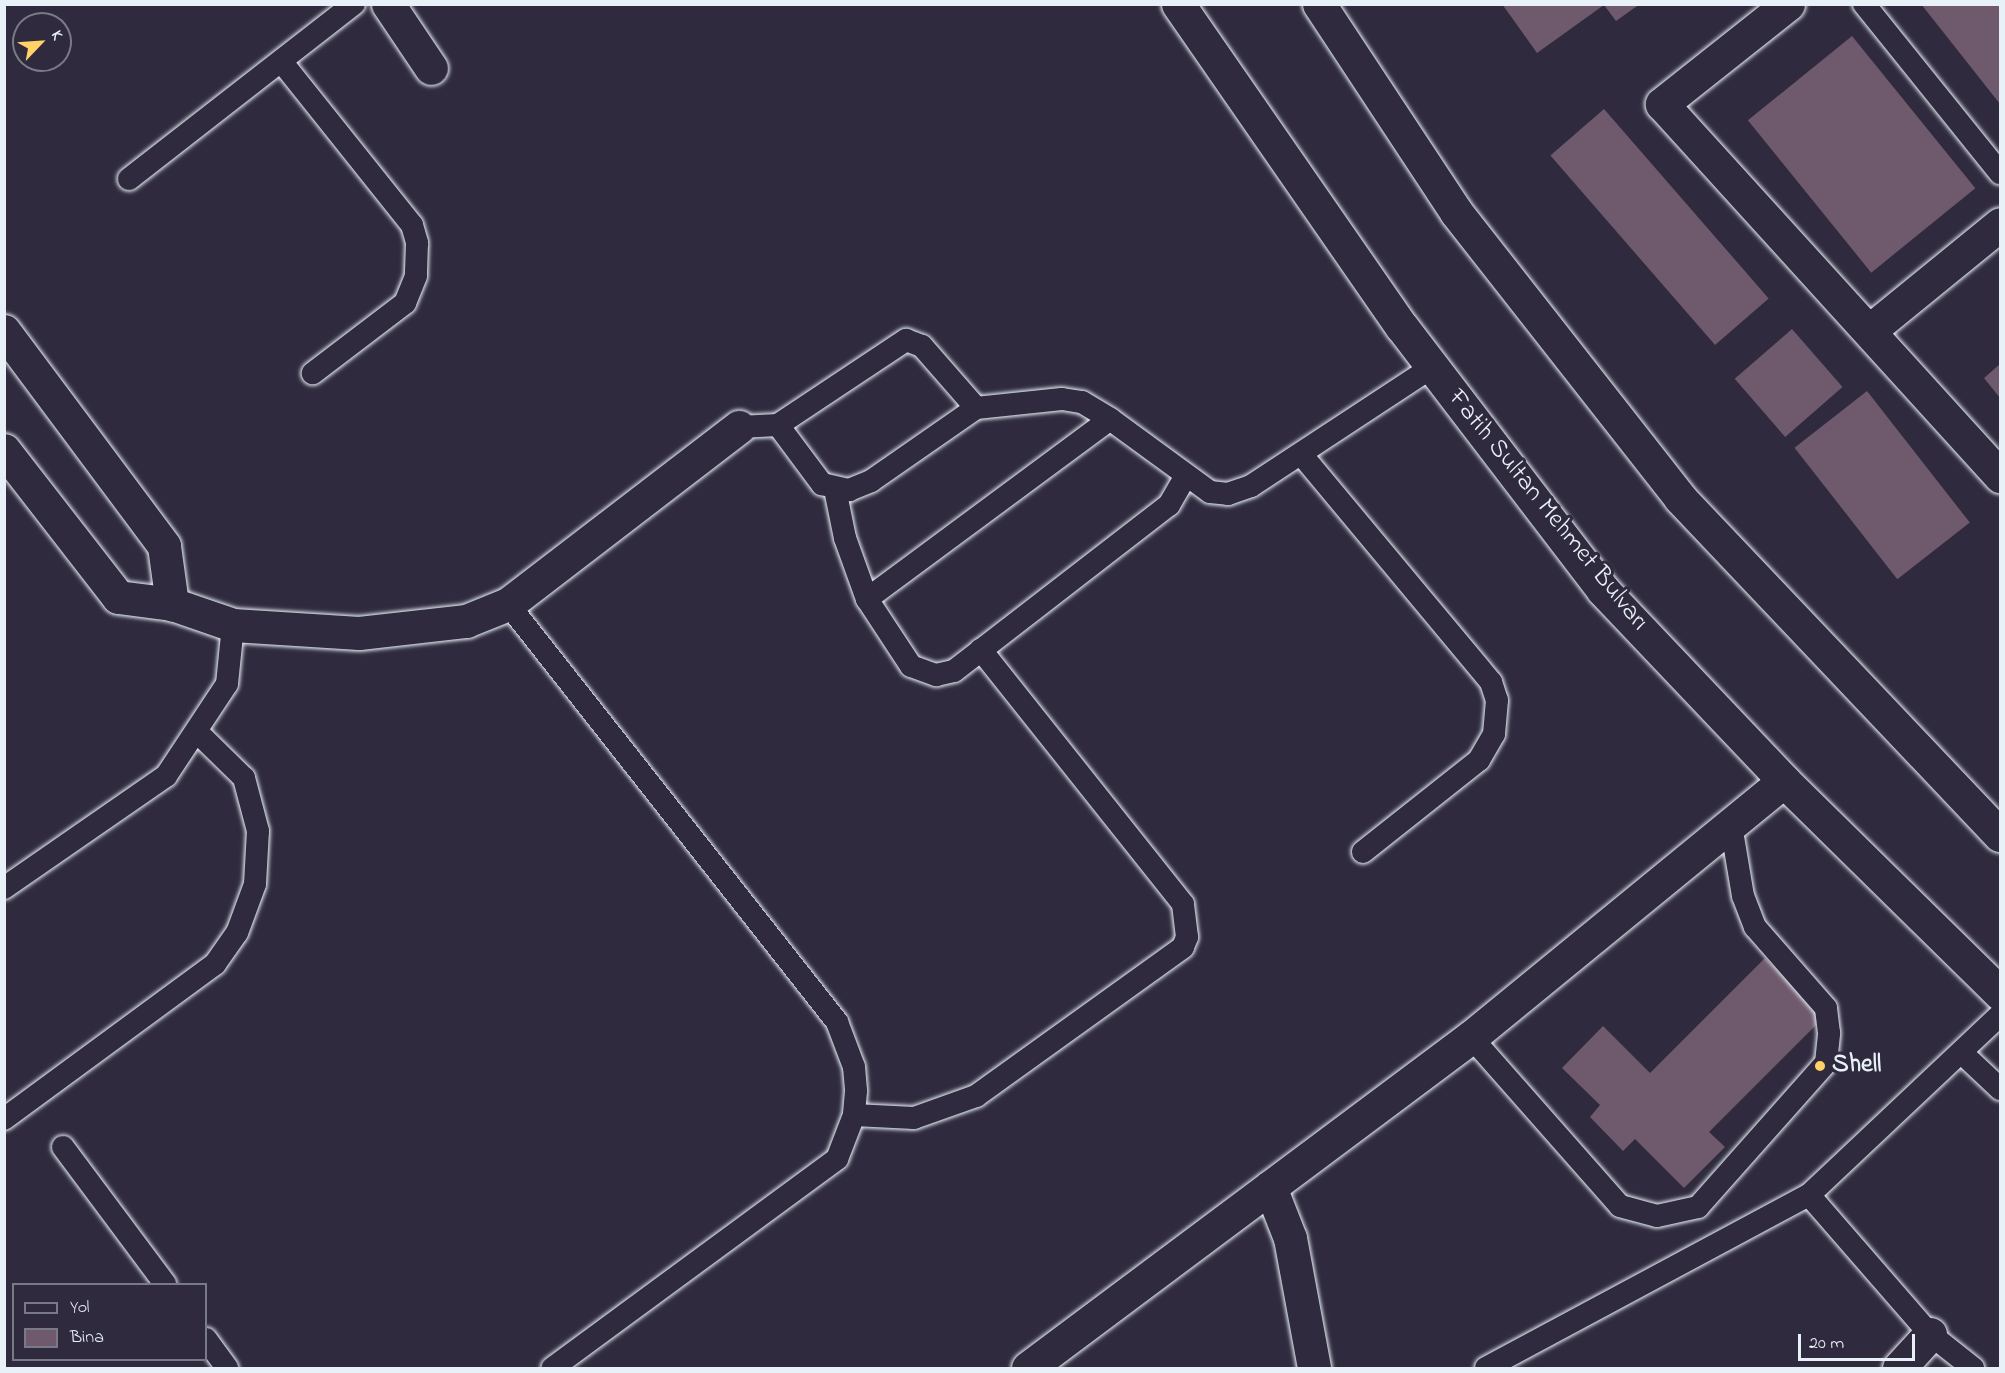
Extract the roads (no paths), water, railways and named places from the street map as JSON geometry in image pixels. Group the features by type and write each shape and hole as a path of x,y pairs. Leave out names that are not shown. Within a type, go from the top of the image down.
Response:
{"main road":[{"path":"388,4 431,68"},
{"name":"Fatih Sultan Mehmet Bulvarı","path":"1178,4 1432,367 1602,590 1785,781 2001,993"},
{"path":"1319,4 1456,212 1680,498 2001,835"},
{"path":"1788,4 1662,104 2001,476"},
{"path":"1869,331 2001,224"},
{"path":"4,331 164,546 172,604"},
{"path":"4,450 118,597 172,604 233,625 359,633 416,630 466,621 508,604 739,427"},
{"path":"1044,1363 1270,1187 1471,1037 1785,781"},
{"path":"1270,1187 1290,1238 1314,1368"},
{"path":"1899,1368 1930,1334"}],"lane":[{"path":"129,180 354,4"},
{"path":"1864,4 2001,173"},
{"path":"281,61 412,225 417,243 416,276 405,303 313,373"},
{"path":"739,427 778,425 906,340 922,346 976,408"},
{"path":"778,425 822,484 835,489 861,487 976,408 1062,399 1082,402 1110,419 1210,492 1240,492 1432,367"},
{"path":"867,599 1110,419"},
{"path":"1301,454 1491,682 1497,700 1494,734 1479,760 1363,852"},
{"path":"835,489 845,538 867,599 918,671 945,674 981,650 1169,505 1186,476"},
{"path":"508,604 837,1022 854,1067 854,1115 837,1159 553,1368"},
{"path":"4,888 166,777 199,734 227,684 233,625"},
{"path":"854,1115 914,1118 976,1096 1183,947 1187,937 1184,904 981,650"},
{"path":"4,1119 215,964 237,933 255,884 258,831 244,778 199,734"},
{"path":"1471,1037 1620,1206 1657,1216 1698,1206 1826,1063 1829,1033 1826,1008 1755,927 1743,896 1731,825"},
{"path":"1486,1368 1809,1195 2001,1015"},
{"path":"1963,1053 2001,1089"},
{"path":"63,1147 164,1283"},
{"path":"1809,1195 1930,1334 1973,1368"},
{"path":"207,1340 227,1368"}],"place":[{"name":"Shell","path":"1820,1066"}]}
